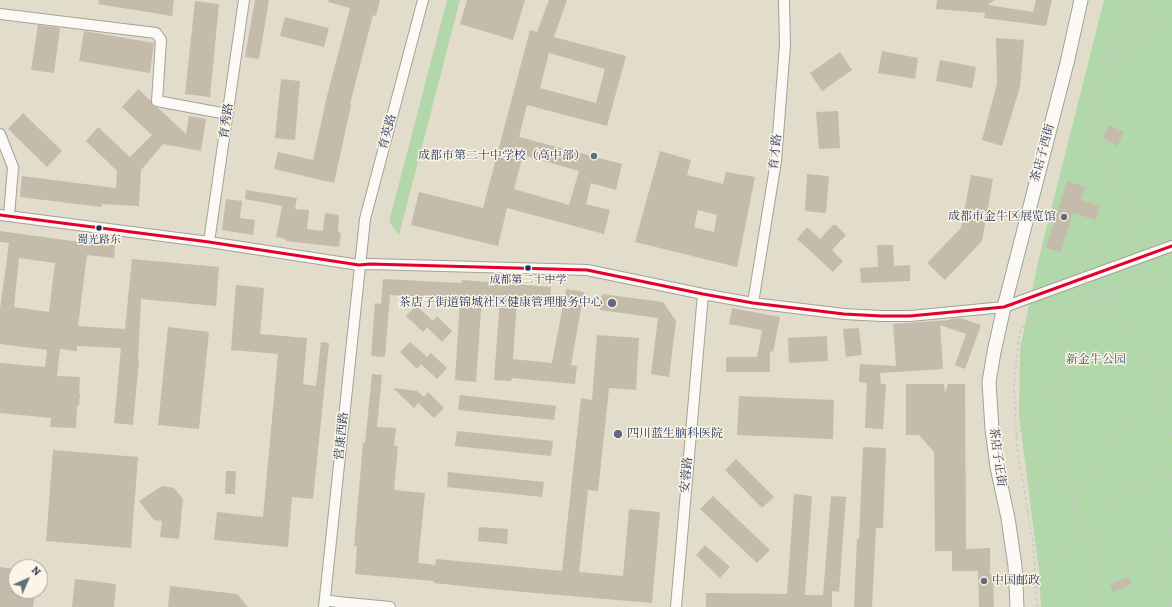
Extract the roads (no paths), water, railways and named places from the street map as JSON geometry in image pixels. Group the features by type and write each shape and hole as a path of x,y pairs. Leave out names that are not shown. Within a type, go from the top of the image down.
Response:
{"main road":[{"name":"茶店子西街","path":"1004,306 1067,63 1081,0"},
{"name":"茶店子正街","path":"1004,306 994,352 990,382 992,429 996,467 1008,518 1015,566 1017,607"}],"street":[{"name":"育秀路","path":"209,242 244,0"},
{"name":"育英路","path":"359,265 364,219 423,0"},
{"name":"育才路","path":"753,303 776,161 785,44 784,0"},
{"path":"0,14 156,32 161,40 157,101 228,114"},
{"path":"0,134 13,167 5,216 209,242 359,265 370,264 587,270 753,303 844,314 910,316 1004,306 1172,246"},
{"name":"营康西路","path":"325,603 359,265"},
{"name":"安蓉路","path":"676,607 703,294"},
{"path":"325,603 338,602 390,607"}],"place":[{"name":"成都市第二十中学校（高中部）","path":"594,156"},
{"name":"成都市金牛区展览馆","path":"1064,217"},
{"name":"蜀光路东","path":"99,228"},
{"name":"成都第二十中学","path":"528,268"},
{"name":"茶店子街道锦城社区健康管理服务中心","path":"612,303"},
{"name":"四川蓝生脑科医院","path":"618,434"},
{"name":"中国邮政","path":"984,581"}],"park label":[{"name":"新金牛公园","path":"1096,360"}]}
